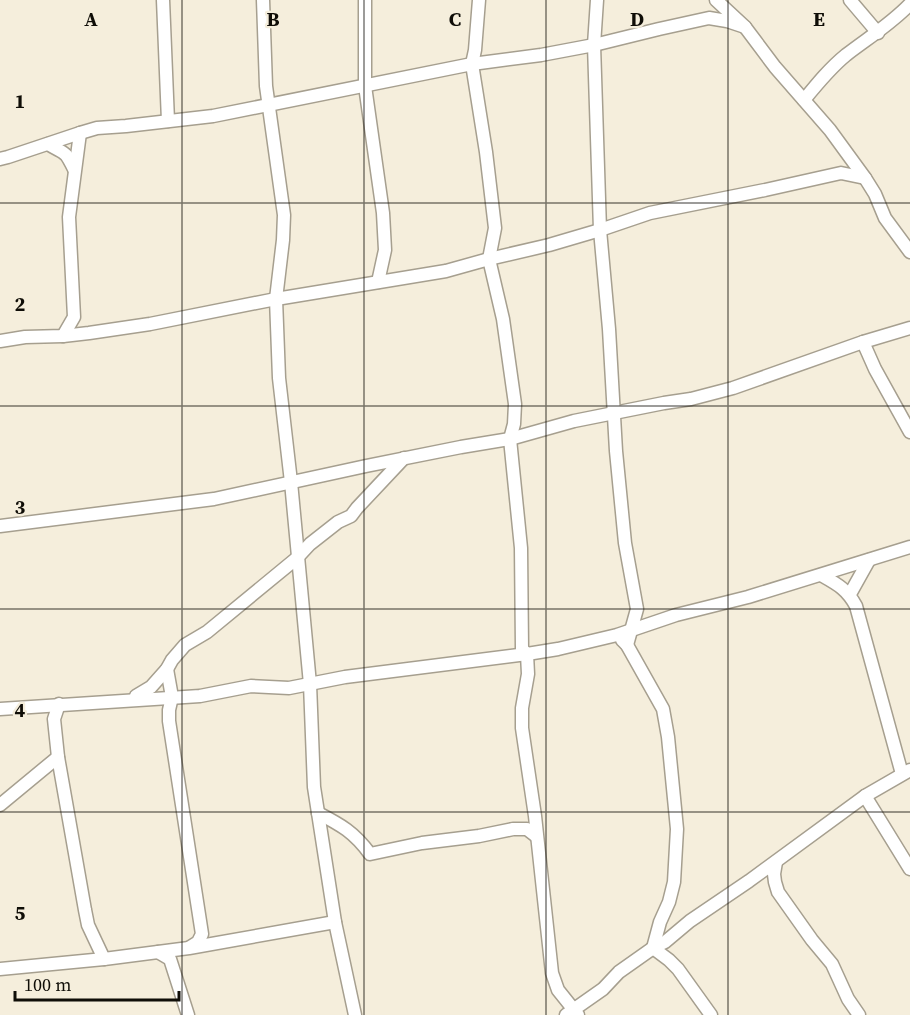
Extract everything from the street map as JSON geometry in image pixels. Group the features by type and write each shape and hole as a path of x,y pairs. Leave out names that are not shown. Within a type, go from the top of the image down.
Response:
{"street":[{"path":"163,0 168,121"},
{"path":"263,0 266,86 284,215 276,299 279,378 310,684 314,787 335,922 356,1015"},
{"path":"365,0 365,86 383,213 385,250 378,282"},
{"path":"479,0 472,64 495,228 489,259 503,319 515,404 514,424 510,439 521,548 522,649 527,654 528,674 522,708 522,728 528,758 552,973 558,990 573,1013 603,989 619,972 665,942 690,921 776,862 865,796 906,772 856,606 850,594 821,575"},
{"path":"597,0 594,45 600,230 609,329 616,451 625,543 637,609 627,645"},
{"path":"716,0 745,27 775,67 830,130 865,178 885,218 910,252"},
{"path":"850,0 878,33"},
{"path":"804,100 820,79 845,56 878,33 910,4"},
{"path":"0,159 97,128 213,116 472,64 594,45 709,18 745,27"},
{"path":"63,336 74,317 69,217 80,133"},
{"path":"48,144 64,152 74,169"},
{"path":"825,177 835,170 846,153"},
{"path":"0,341 25,337 63,336 150,324 276,299 446,271 549,245 650,213 693,203 841,173 865,178"},
{"path":"74,317 89,333"},
{"path":"0,526 214,499 404,458 510,439 565,423 691,399 733,388 863,342 910,328"},
{"path":"863,342 875,369 910,432"},
{"path":"130,699 148,690 185,645 207,632 338,522 351,516 404,458"},
{"path":"0,709 200,696 251,686 289,688 345,677 558,649 617,635 649,623 748,597 910,547"},
{"path":"850,594 869,560"},
{"path":"637,609 649,623"},
{"path":"617,635 627,645 653,690 663,710 668,737 677,829 674,882 653,948"},
{"path":"508,657 528,674"},
{"path":"0,969 158,952 172,955 198,942 202,934 169,721 172,697 167,669"},
{"path":"59,705 54,719 58,757 88,925 104,959"},
{"path":"40,706 54,719"},
{"path":"0,805 58,757"},
{"path":"865,796 910,869"},
{"path":"318,813 347,829 370,854 422,843 513,829 527,829 536,836"},
{"path":"776,862 775,882 778,892"},
{"path":"749,881 770,886 778,892 832,964 848,999 859,1015"},
{"path":"189,948 335,922"},
{"path":"653,948 678,969 711,1015"},
{"path":"172,955 188,1015"}]}
